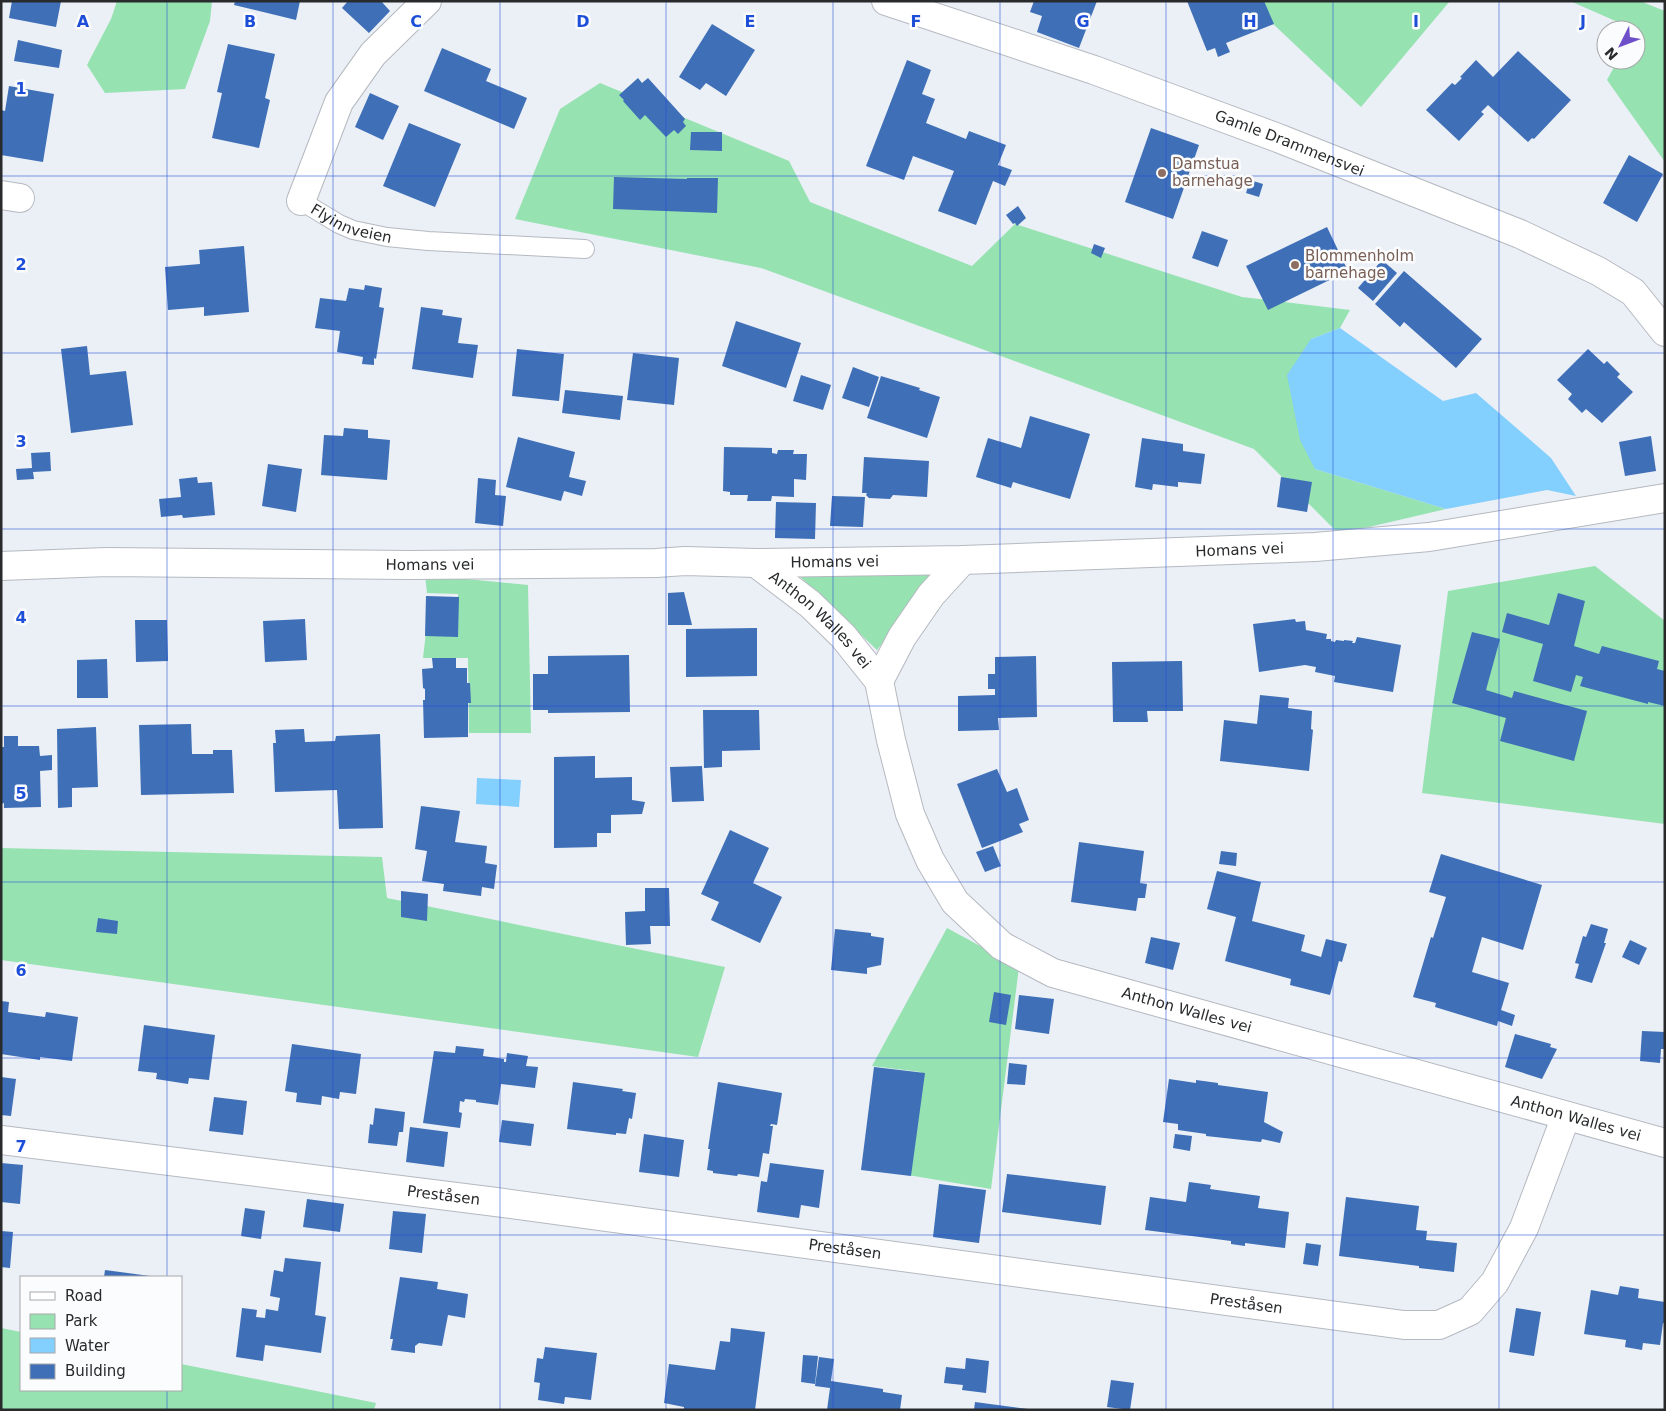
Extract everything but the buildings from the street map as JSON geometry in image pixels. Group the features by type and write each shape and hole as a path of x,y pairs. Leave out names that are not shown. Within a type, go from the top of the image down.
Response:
{"street":[{"name":"Flyinnveien","path":"301,201 339,102 373,54 427,1"},
{"name":"Gamle Drammensvei","path":"886,1 1104,73 1278,138 1520,234 1598,272 1633,292 1665,332"},
{"name":"Homans vei","path":"1,566 107,562 409,565 656,563 685,561 756,563 963,560 1315,547 1429,537 1665,498"},
{"name":"Anthon Walles vei","path":"879,681 902,637 931,595 963,560"},
{"name":"Anthon Walles vei","path":"756,563 810,604 843,636 879,681 890,740 910,814 930,860 955,902 1002,946 1053,973 1665,1143"},
{"name":"Preståsen","path":"1,1140 496,1202 1404,1325 1439,1325 1470,1311 1494,1282 1524,1228 1566,1116"}],"lane":[{"name":"Flyinnveien","path":"301,201 339,224 353,230 387,237 428,241 585,248"}],"green space":[{"path":"117,1 212,1 210,21 185,89 105,93 87,65 111,19"},
{"path":"1249,1 1450,1 1361,107"},
{"path":"1570,1 1640,1 1665,11 1665,162 1607,80 1612,70 1646,70 1646,20 1613,20"},
{"path":"600,83 789,161 810,202 972,266 1015,224 1242,297 1350,310 1340,328 1311,339 1315,469 1446,509 1339,534 1254,449 761,268 515,219 560,109"},
{"path":"1595,566 1665,621 1665,824 1422,793 1448,591"},
{"path":"791,568 937,570 877,650"},
{"path":"425,575 528,585 531,733 469,733 468,658 423,658 426,632 457,633 458,594 427,593"},
{"path":"1,848 382,857 387,898 725,967 698,1057 1,960"},
{"path":"947,928 1019,967 991,1189 908,1175 921,1072 872,1066"},
{"path":"1,1328 20,1332 20,1391 182,1391 182,1364 376,1403 374,1410 1,1410"}],"water":[{"path":"1340,328 1443,401 1476,393 1551,458 1576,496 1547,490 1446,509 1315,469 1300,440 1287,375 1311,339"},
{"path":"477,778 521,780 519,807 476,804"}],"place":[{"name":"Damstua barnehage","path":"1162,173"},
{"name":"Blommenholm barnehage","path":"1295,265"}]}
